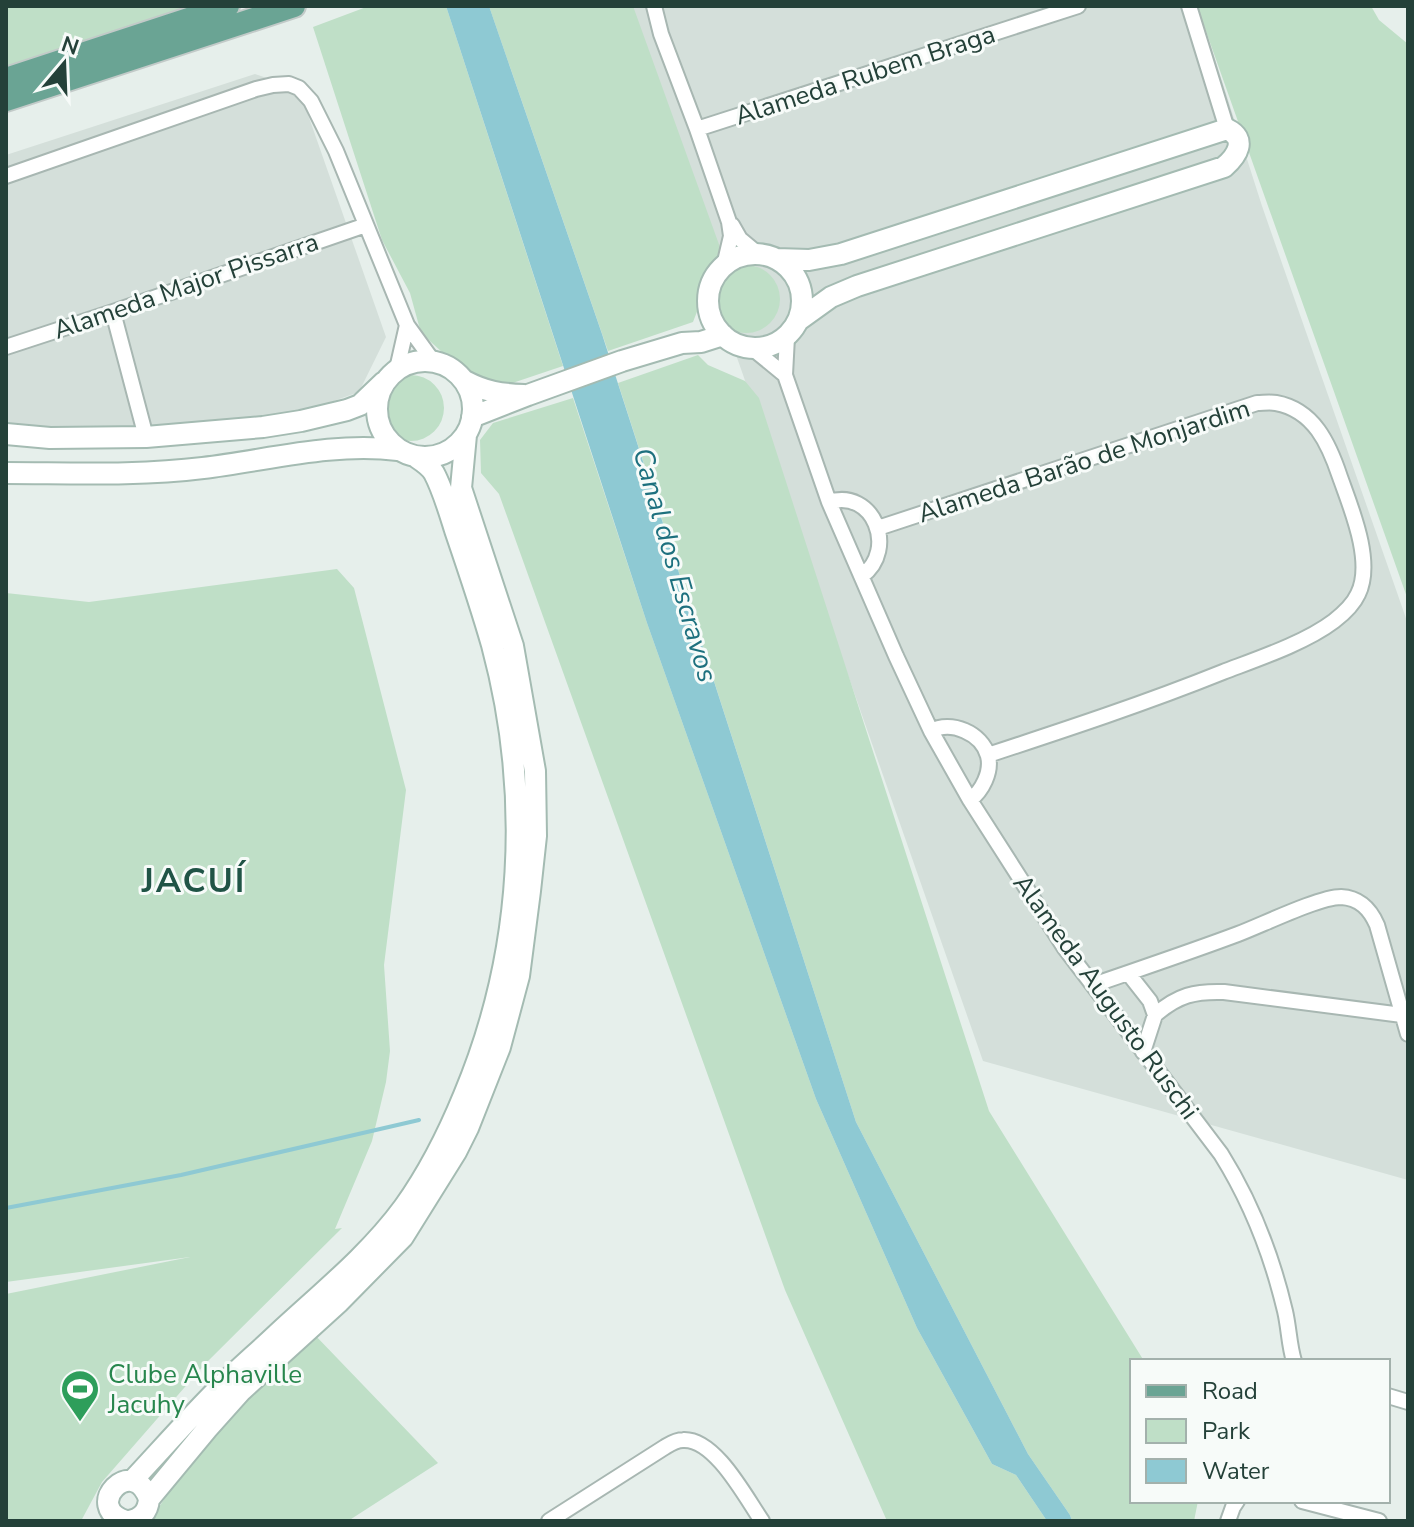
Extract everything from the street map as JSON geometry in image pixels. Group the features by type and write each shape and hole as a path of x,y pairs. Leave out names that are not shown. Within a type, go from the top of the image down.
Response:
{"main road":[{"path":"6,79 228,6"},
{"path":"6,100 294,6"}],"street":[{"path":"654,6 661,34 729,222 731,236 724,266"},
{"name":"Alameda Rubem Braga","path":"697,129 1078,6"},
{"path":"1189,6 1227,129 1235,134 1239,144 1234,158 1224,167 857,286 831,297 771,346 752,348 737,345 718,328 708,307 714,278 734,259 746,255 809,260 841,254 1227,129"},
{"path":"6,176 256,89 289,84 299,88 311,101 336,151 407,325 433,361"},
{"path":"729,222 740,239 788,267 797,278 803,306 793,329"},
{"name":"Alameda Major Pissarra","path":"6,347 366,225"},
{"path":"113,312 146,437"},
{"path":"132,1481 218,1389 362,1255 405,1206 452,1124 470,1081 503,973 513,911 518,825 514,754 501,677 484,616 433,471 383,434 378,424 377,402 391,375 407,325"},
{"path":"6,473 103,473 202,468 326,449 361,447 439,455 459,444 469,426 528,395 718,328"},
{"name":"Alameda Augusto Ruschi","path":"793,329 785,375 829,502 931,731 970,800 1057,936 1236,1178 1275,1273 1294,1359"},
{"path":"752,348 785,375"},
{"path":"6,434 50,438 146,437 263,427 328,415 360,405 391,375 408,363 421,361 445,365 483,390 528,395"},
{"path":"128,1516 241,1391 339,1302 403,1237 462,1140 500,1047 519,976 536,836 535,771 513,646 461,488 473,405 465,381"},
{"name":"Alameda Barão de Monjardim","path":"878,528 1257,403 1276,403 1292,409 1311,421 1326,440 1360,539 1362,577 1359,592 1350,607 1333,622 1300,640 1151,701 988,755"},
{"path":"829,502 837,499 862,506 878,528 879,553 875,563 862,576"},
{"path":"931,731 941,727 964,730 978,740 988,755 985,780 970,800"},
{"path":"1093,985 1321,902 1344,897 1357,900 1371,912 1384,946 1408,1034"},
{"path":"1128,973 1150,1001 1155,1015"},
{"path":"1143,1052 1155,1015 1175,1000 1202,991 1402,1015"},
{"path":"559,1518 665,1447 685,1439 705,1447 719,1460 762,1521"},
{"path":"132,1481 143,1487 128,1516 108,1502 110,1492 116,1485 132,1481"},
{"path":"1310,1503 1379,1521"}],"shaded area":[{"path":"614,6 1198,6 1262,206 1408,624 1408,1180 983,1061"},
{"path":"255,74 299,89 386,337 359,392 297,414 108,430 6,424 6,155"}],"green space":[{"path":"6,6 191,6 6,67"},
{"path":"369,6 446,6 563,366 486,392 421,333 410,293 382,240 313,27"},
{"path":"489,6 633,6 721,250 693,322 608,351"},
{"path":"1197,6 1371,6 1379,20 1408,44 1408,600"},
{"path":"746,265 770,275 780,299 770,323 746,333 722,323 712,299 722,275"},
{"path":"698,355 708,365 745,381 759,398 989,1111 1143,1359 1130,1359 1130,1503 1198,1503 1194,1521 1072,1521 1028,1454 856,1122 618,383"},
{"path":"411,375 424,378 434,385 441,395 444,408 441,421 434,431 424,438 411,441 398,438 388,431 381,421 378,408 381,395 388,385 398,378"},
{"path":"573,398 647,623 816,1099 917,1328 992,1464 1016,1475 1047,1521 887,1521 785,1290 499,494 481,473 480,440 493,423"},
{"path":"337,569 354,588 406,790 384,965 390,1051 386,1082 372,1141 335,1229 342,1228 205,1364 102,1482 81,1521 6,1521 6,1294 190,1257 6,1282 6,593 89,602"},
{"path":"313,1333 438,1463 348,1521 150,1521 191,1458 217,1425"}],"water":[{"name":"Canal dos Escravos","path":"446,6 489,6 602,334 856,1122 1028,1454 1072,1521 1047,1521 1016,1475 992,1464 917,1328 816,1099 647,623"}],"waterway":[{"path":"6,1208 181,1175 419,1120"}],"place":[{"name":"Clube Alphaville Jacuhy","path":"80,1423"}],"district":[{"name":"JACUÍ","path":"194,881"}]}
